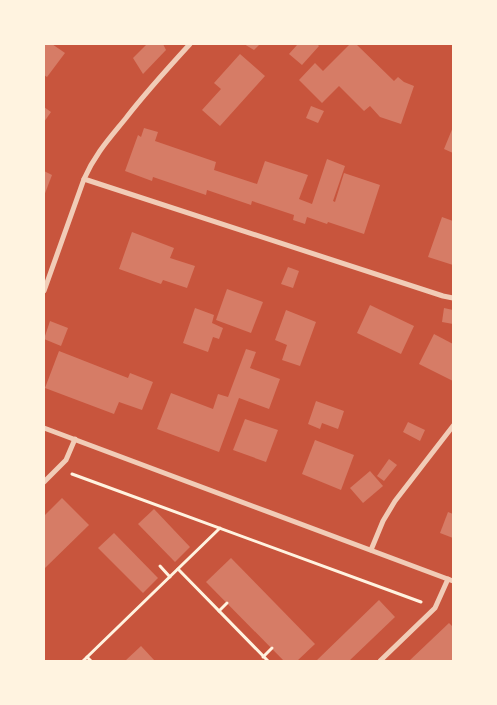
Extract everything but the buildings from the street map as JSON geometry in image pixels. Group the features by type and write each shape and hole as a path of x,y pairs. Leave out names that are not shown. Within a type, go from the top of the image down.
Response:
{"street":[{"path":"44,291 84,179 99,151 146,93 190,44"},
{"path":"84,179 453,298"},
{"path":"371,550 383,521 395,501 453,426"},
{"path":"44,428 451,580 435,608 380,661"},
{"path":"44,482 66,460 75,439"}],"path":[{"path":"58,468 435,608"},
{"path":"83,661 220,528"},
{"path":"160,566 170,576"},
{"path":"178,569 268,661"},
{"path":"219,611 227,603"},
{"path":"263,657 272,648"},
{"path":"87,657 91,661"}]}
